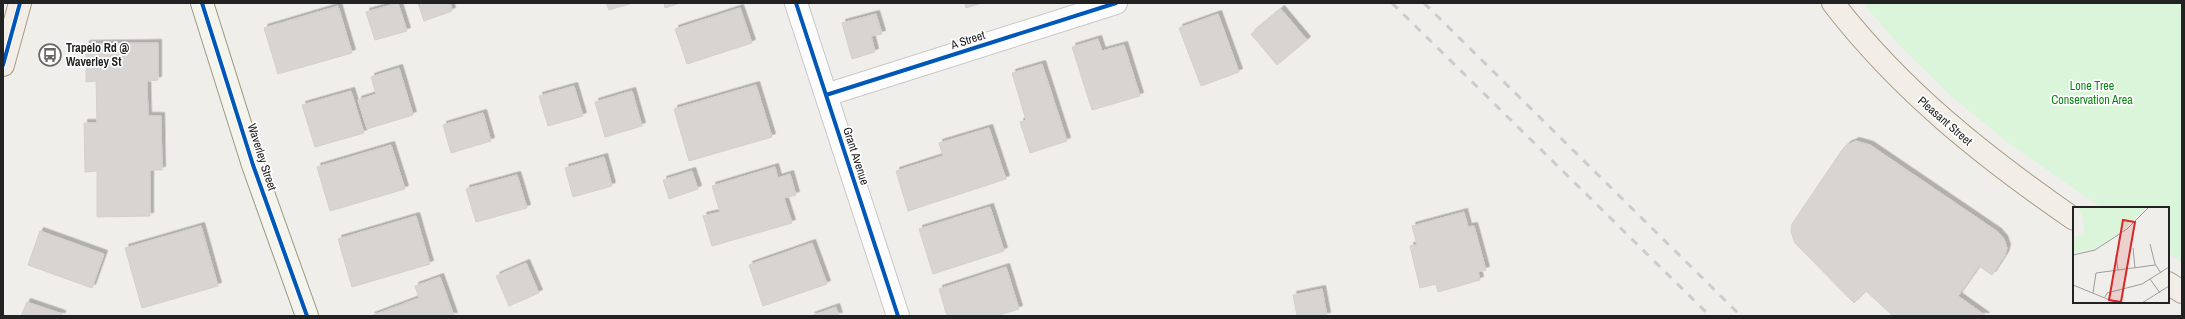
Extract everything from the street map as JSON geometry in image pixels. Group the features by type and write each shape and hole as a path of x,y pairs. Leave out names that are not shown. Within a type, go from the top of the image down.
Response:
{"main road":[{"path":"3,65 20,3"},
{"name":"Pleasant Street","path":"1833,3 1881,61 1937,115 1998,165 2073,217"},
{"path":"2169,284 2182,292"}],"street":[{"name":"Waverley Street","path":"202,3 253,165 307,316"},
{"name":"Grant Avenue","path":"796,3 898,316"},
{"name":"A Street","path":"826,95 1116,3"}],"green space":[{"name":"Lone Tree Conservation Area","path":"1863,3 2182,3 2182,263 2169,254 2169,207 2101,207 2011,145 1952,97 1898,44"}],"building":[{"path":"398,3 407,31 375,40 366,12"},
{"path":"418,3 450,3 452,11 424,21"},
{"path":"606,3 633,3 609,10"},
{"path":"664,3 680,3 665,8"},
{"path":"965,3 982,3 966,8"},
{"path":"338,6 352,53 278,74 264,28"},
{"path":"740,8 752,43 687,64 675,29"},
{"path":"1281,9 1307,40 1277,65 1251,34"},
{"path":"876,14 882,34 871,36 875,52 852,59 842,23"},
{"path":"1218,14 1239,72 1201,86 1179,28"},
{"path":"1098,39 1102,51 1124,45 1140,96 1092,110 1072,47"},
{"path":"158,43 158,80 147,81 148,116 161,116 162,170 150,170 150,216 97,217 97,171 85,172 84,123 97,123 96,81 86,82 86,44"},
{"path":"1042,64 1067,141 1030,153 1020,122 1026,120 1012,73"},
{"path":"399,68 413,115 367,129 358,100 376,94 371,77"},
{"path":"756,85 772,137 689,161 674,109"},
{"path":"574,86 583,116 548,126 539,96"},
{"path":"351,91 364,133 315,147 302,105"},
{"path":"632,91 642,126 605,137 595,102"},
{"path":"483,113 491,141 451,153 443,125"},
{"path":"989,128 1006,179 908,211 896,171 943,156 939,143"},
{"path":"1856,141 1870,145 1998,232 2004,239 2007,248 2005,255 1992,275 1979,266 1958,296 1986,316 1893,316 1866,291 1854,303 1795,243 1791,232 1792,224 1842,150 1847,145"},
{"path":"391,145 405,189 330,211 317,167"},
{"path":"604,157 612,186 573,197 565,168"},
{"path":"775,167 778,178 790,174 796,195 784,198 792,223 712,246 703,216 720,212 712,186"},
{"path":"692,171 698,189 669,199 663,180"},
{"path":"517,175 527,208 476,222 466,189"},
{"path":"990,207 1004,251 933,274 919,229"},
{"path":"1464,212 1468,227 1474,226 1486,270 1478,272 1480,280 1438,292 1436,284 1420,288 1410,246 1417,245 1412,226"},
{"path":"416,216 430,264 352,287 338,239"},
{"path":"201,226 218,286 142,308 125,248"},
{"path":"40,231 104,254 92,288 28,265"},
{"path":"812,243 827,284 763,306 749,265"},
{"path":"526,263 539,293 509,306 496,276"},
{"path":"1006,267 1019,309 996,316 947,316 939,289"},
{"path":"440,277 454,316 371,316 419,298 415,286"},
{"path":"1322,289 1327,316 1297,316 1293,295"},
{"path":"27,302 62,314 62,316 21,316"},
{"path":"836,307 839,316 811,316"}],"railway":[{"path":"1392,3 1710,316"},
{"path":"1424,3 1741,316"}],"cycle path":[{"path":"3,65 20,3"},
{"path":"202,3 253,165 307,316"},
{"path":"796,3 898,316"},
{"path":"826,95 1116,3"}],"place":[{"name":"Trapelo Rd @ Waverley St","path":"50,55"}]}
